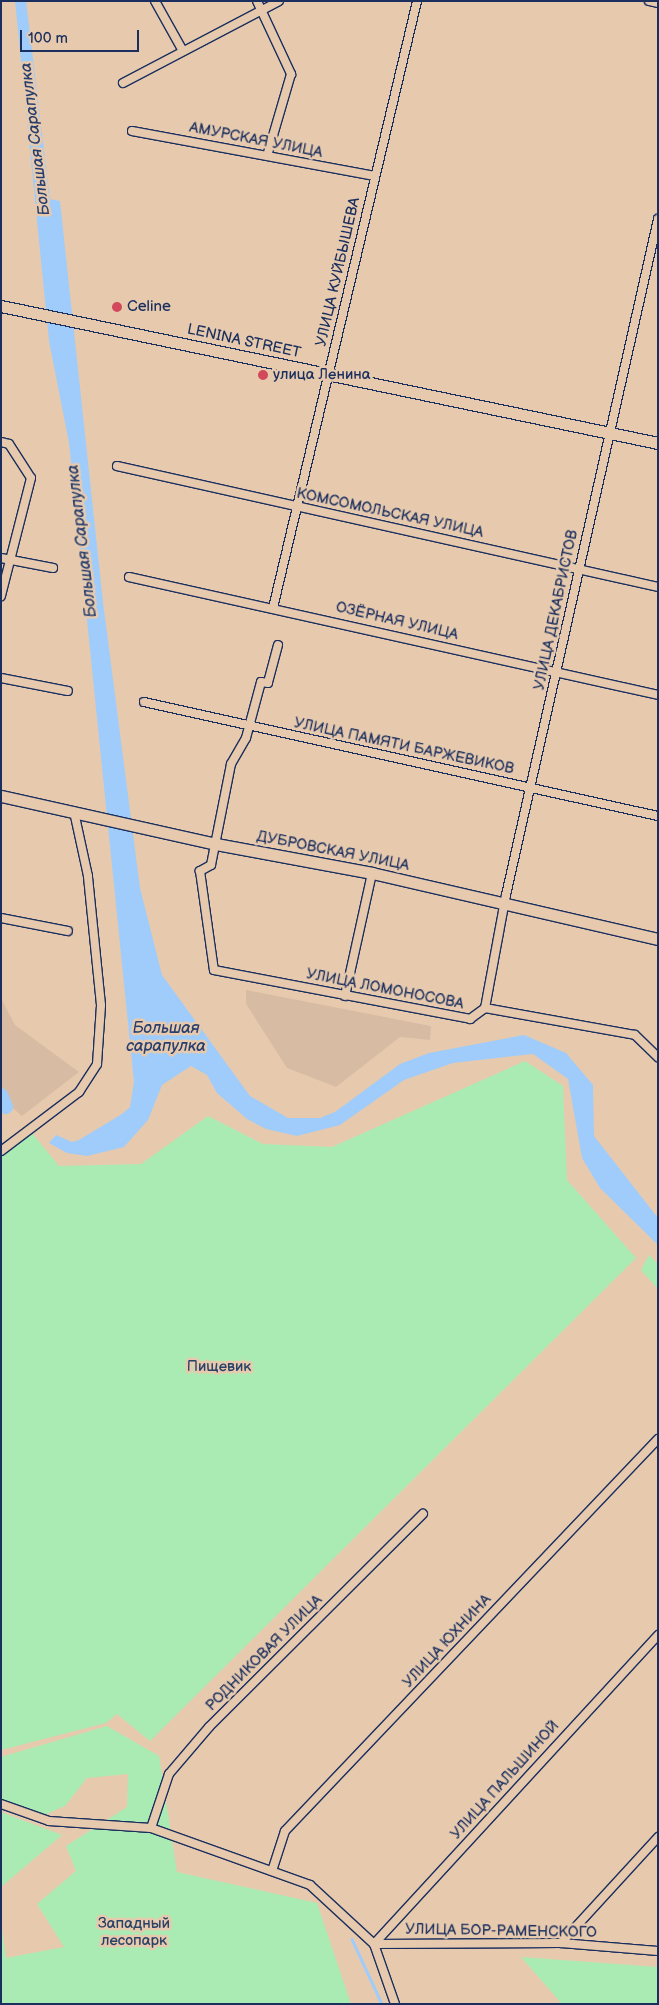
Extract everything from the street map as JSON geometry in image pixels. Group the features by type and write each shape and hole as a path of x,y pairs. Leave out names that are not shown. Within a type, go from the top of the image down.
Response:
{"street":[{"path":"155,1 183,51"},
{"path":"257,1 291,74 267,156"},
{"path":"123,84 279,1"},
{"name":"УЛИЦА КУЙБЫШЕВА","path":"273,608 294,506 328,374 417,1"},
{"path":"649,1 658,3"},
{"name":"АМУРСКАЯ УЛИЦА","path":"132,130 375,176"},
{"name":"УЛИЦА ДЕКАБРИСТОВ","path":"485,1008 504,903 608,432 658,219"},
{"name":"LENINA STREET","path":"6,307 658,443"},
{"path":"1,442 9,444 31,478 13,560 1,596"},
{"name":"КОМСОМОЛЬСКАЯ УЛИЦА","path":"117,466 658,587"},
{"path":"1,558 53,568"},
{"name":"ОЗЁРНАЯ УЛИЦА","path":"129,577 658,695"},
{"path":"216,844 232,764 250,726 261,682 268,683 278,644"},
{"path":"1,678 68,691"},
{"name":"УЛИЦА ПАМЯТИ БАРЖЕВИКОВ","path":"144,702 658,816"},
{"name":"ДУБРОВСКАЯ УЛИЦА","path":"1,796 216,844 372,873 658,939"},
{"path":"1,1151 80,1092 97,1064 100,1004 88,876 79,813"},
{"name":"УЛИЦА ЛОМОНОСОВА","path":"216,844 211,865 200,871 214,970 470,1019 485,1008 635,1035 658,1056"},
{"path":"346,996 372,873"},
{"path":"1,918 68,931"},
{"name":"УЛИЦА ЮХНИНА","path":"272,1871 285,1831 658,1439"},
{"name":"РОДНИКОВАЯ УЛИЦА","path":"152,1828 169,1774 209,1727 423,1514"},
{"name":"УЛИЦА ПАЛЬШИНОЙ","path":"374,1944 658,1636"},
{"path":"1,1804 49,1822 152,1828 310,1885 374,1944 395,2004"},
{"path":"561,1943 658,1837"},
{"name":"УЛИЦА БОР-РАМЕНСКОГО","path":"374,1944 561,1943 658,1951"}],"shaded area":[{"path":"246,990 431,1026 430,1040 400,1037 336,1087 287,1068 246,1004"},
{"path":"1,998 15,1025 79,1072 22,1116 6,1102 1,1085"}],"green space":[{"name":"Пищевик","path":"525,1061 563,1086 567,1180 636,1258 150,1741 117,1714 106,1723 1,1750 1,1156 32,1133 59,1166 141,1164 208,1116 263,1144 332,1147"},
{"path":"649,1255 658,1264 658,1289 641,1270"},
{"name":"Западный лесопарк","path":"107,1726 159,1756 177,1872 317,1903 351,2004 1,2004 1,1923 6,1958 64,1947 37,1904 76,1871 66,1846 127,1807 128,1774 87,1778 65,1806 44,1815 1,1800 1,1757"},
{"path":"1,1812 62,1835 1,1887"},
{"path":"521,1957 658,1967 658,2004 562,2004"}],"water":[{"name":"Большая сарапулка","path":"15,1 26,1 50,199 60,201 103,602 140,888 162,975 250,1096 288,1118 320,1118 335,1112 400,1064 429,1053 524,1035 566,1053 593,1085 594,1136 658,1218 658,1245 600,1188 582,1158 568,1079 533,1054 453,1063 404,1080 340,1125 297,1136 266,1129 247,1119 217,1093 207,1075 191,1066 162,1085 148,1120 124,1147 87,1156 67,1153 49,1143 56,1135 72,1142 79,1140 122,1114 130,1107 134,1082 69,443 49,341"}],"waterway":[{"name":"Большая Сарапулка","path":"1,1095 6,1107"},
{"path":"352,1939 382,2004"}],"place":[{"name":"Celine","path":"117,307"},
{"name":"улица Ленина","path":"263,375"}]}
